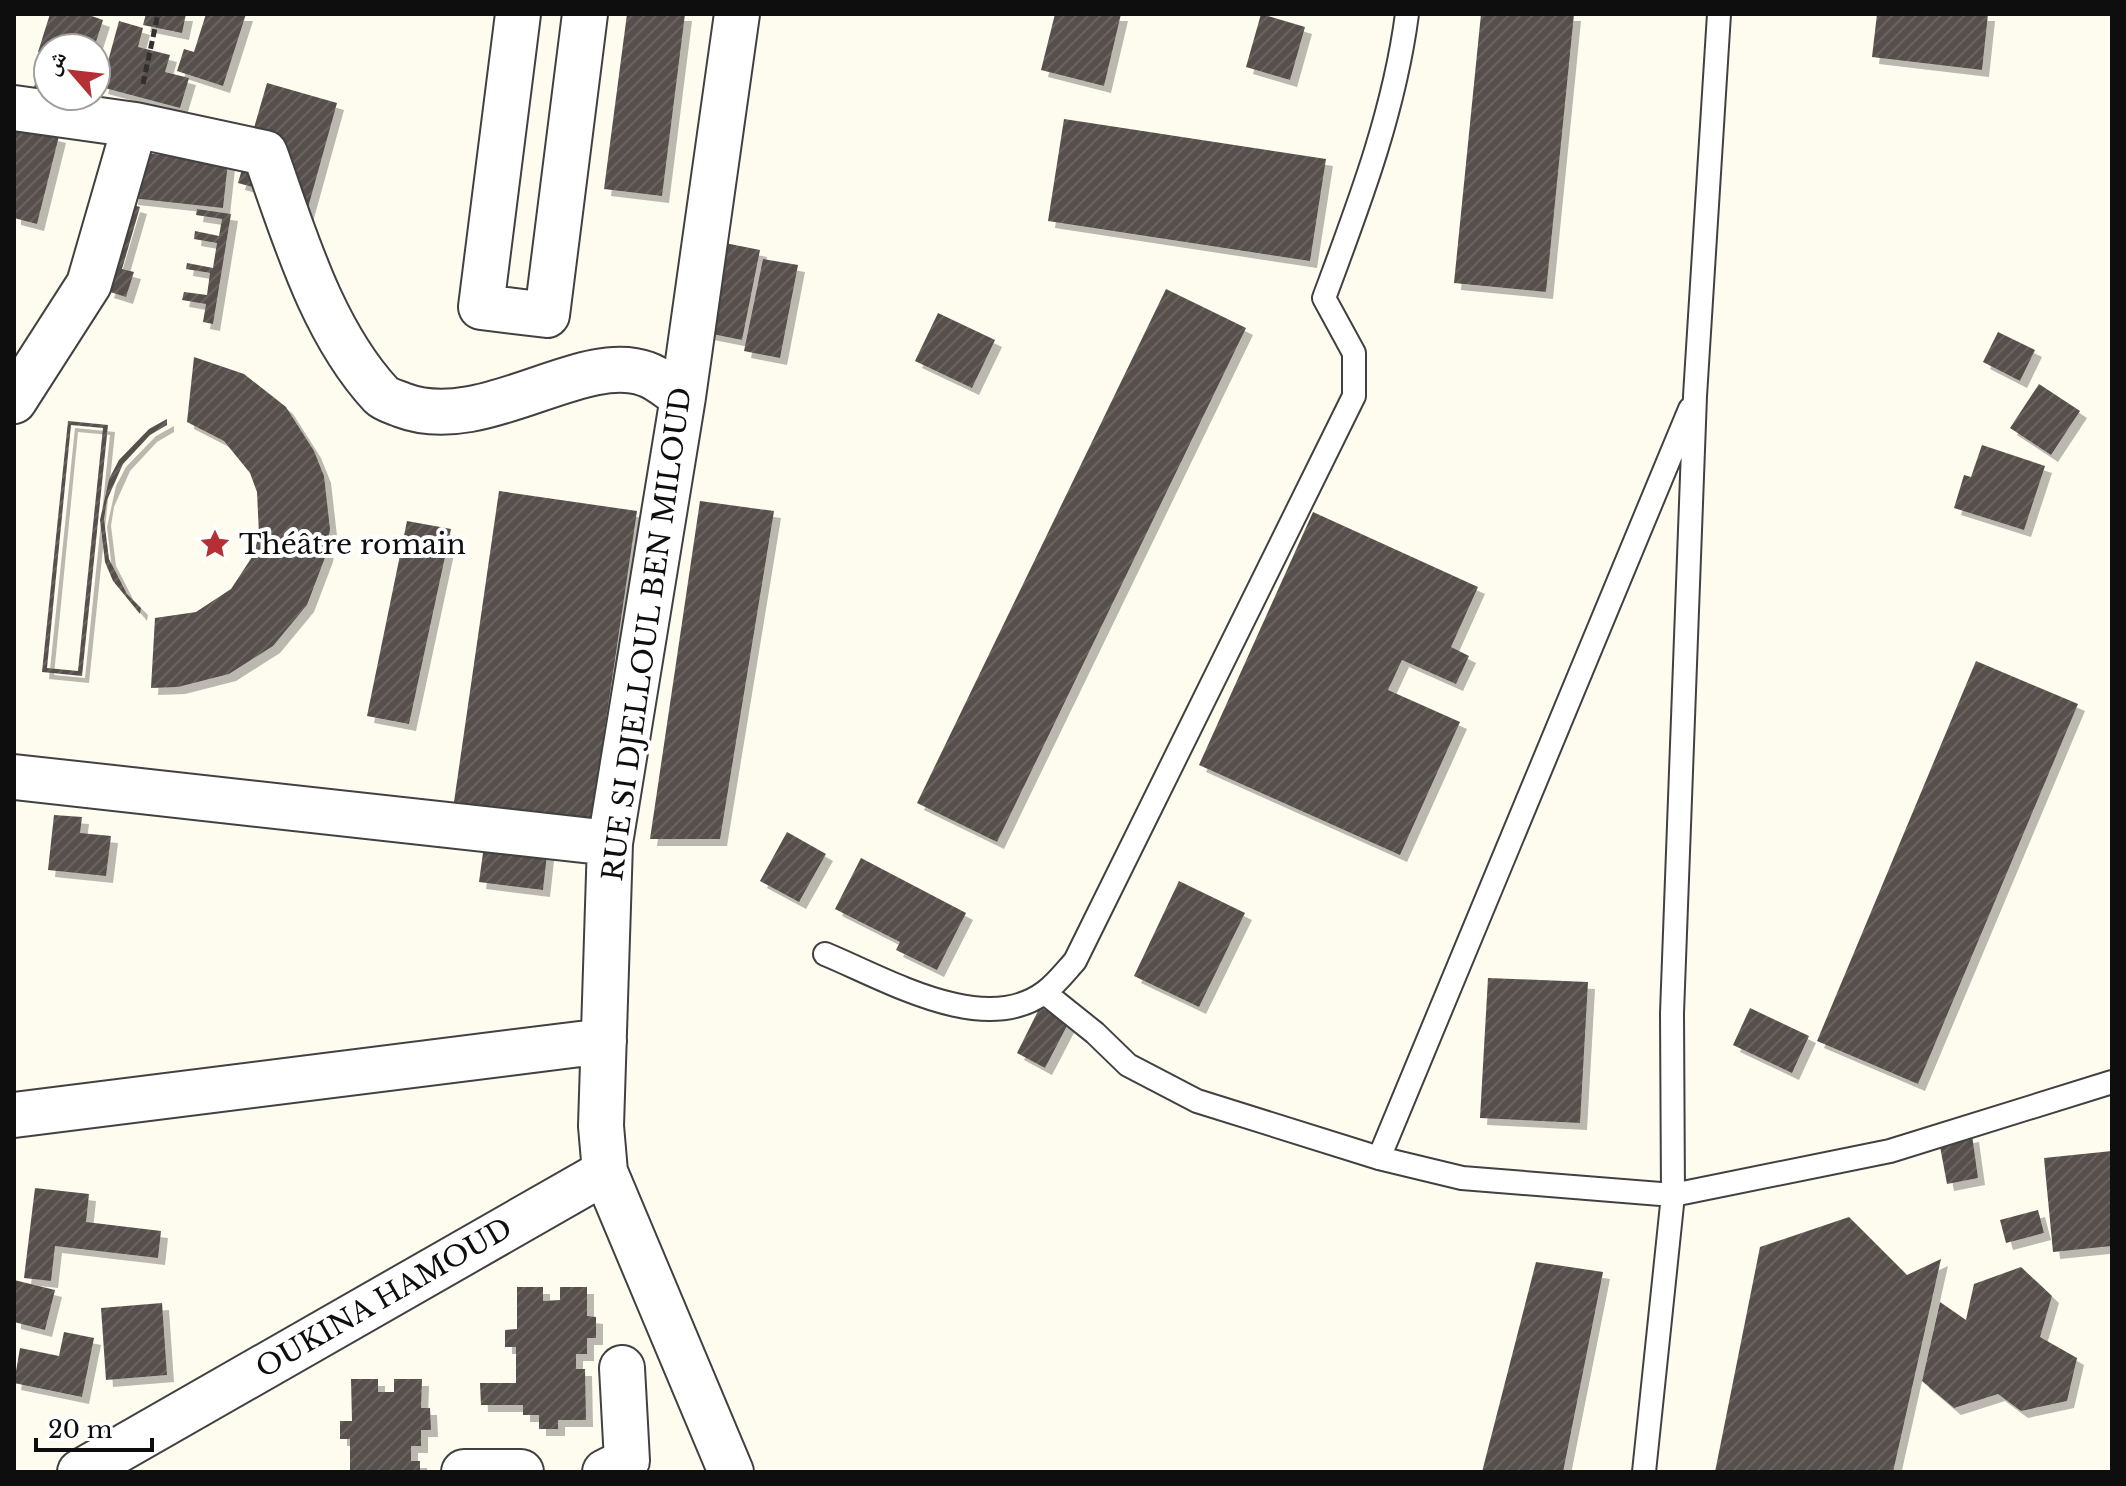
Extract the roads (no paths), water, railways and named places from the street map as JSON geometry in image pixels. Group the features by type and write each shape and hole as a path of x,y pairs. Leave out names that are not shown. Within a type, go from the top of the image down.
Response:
{"street":[{"path":"518,14 481,307 547,315 585,14"},
{"name":"RUE SI DJELLOUL BEN MILOUD","path":"731,1472 605,1172 601,1126 610,843 683,397 737,14"},
{"path":"14,108 135,125 265,153 316,293 383,397 414,410 451,412 497,404 607,370 646,373 683,397"},
{"path":"16,391 89,284 135,125"},
{"path":"646,373 689,347"},
{"path":"14,777 610,843"},
{"path":"14,1115 604,1041"},
{"name":"OUKINA HAMOUD","path":"80,1472 605,1172"},
{"path":"605,1472 627,1461 622,1368"},
{"path":"464,1472 521,1472"}],"lane":[{"path":"825,954 952,1006 994,1009 1016,1006 1045,993 1075,961 1099,918 1354,396 1354,353 1324,298 1377,157 1402,51 1407,14"},
{"path":"1644,1472 1673,1195 1672,1013 1695,396 1719,14"},
{"path":"1379,1158 1695,396"},
{"path":"1045,993 1095,1033 1128,1065 1168,1088 1222,1110 1379,1158 1462,1178 1673,1195 1890,1151 2112,1082"}],"place":[{"name":"Théâtre romain","path":"215,544"}]}
